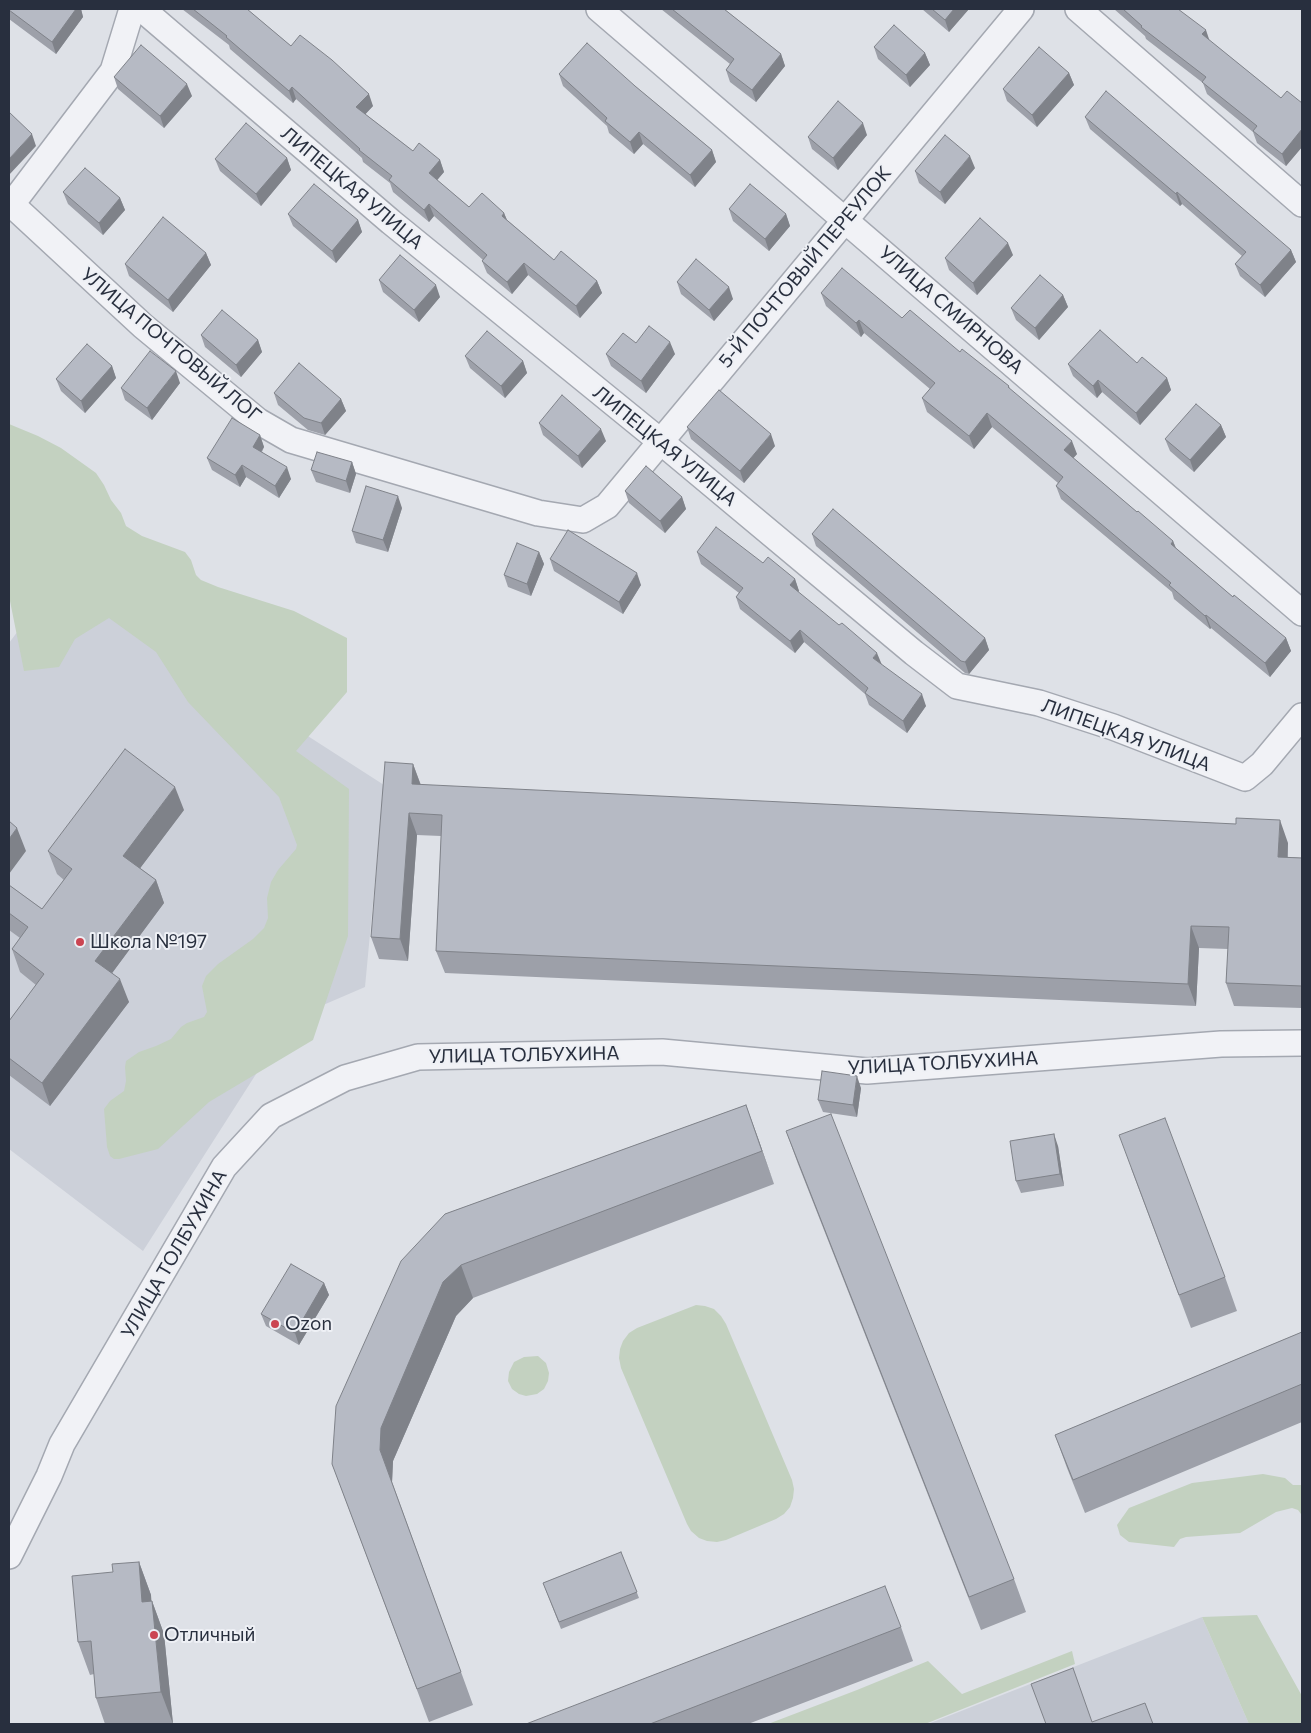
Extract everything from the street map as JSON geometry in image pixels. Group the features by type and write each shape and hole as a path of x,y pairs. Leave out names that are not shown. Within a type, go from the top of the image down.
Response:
{"street":[{"path":"10,203 113,71 132,9"},
{"name":"ЛИПЕЦКАЯ УЛИЦА","path":"142,9 391,222 957,686 1039,703 1104,724 1245,778 1262,764 1302,716"},
{"name":"УЛИЦА СМИРНОВА","path":"599,9 1302,613"},
{"name":"5-Й ПОЧТОВЫЙ ПЕРЕУЛОК","path":"583,520 607,506 1021,9"},
{"path":"1078,9 1302,204"},
{"name":"УЛИЦА ПОЧТОВЫЙ ЛОГ","path":"10,203 143,326 258,421 291,440 538,513 583,520"},
{"name":"УЛИЦА ТОЛБУХИНА","path":"9,1556 49,1476 62,1444 224,1167 271,1116 345,1078 418,1057 662,1052 867,1071 1221,1044 1302,1043"}],"shaded area":[{"path":"59,576 384,785 365,987 300,1015 258,1071 143,1251 9,1149 9,643"},
{"path":"1202,1617 1249,1724 928,1724 1094,1659"}],"green space":[{"path":"9,424 61,448 96,473 111,500 121,513 126,526 142,536 185,552 191,560 196,575 201,580 294,611 347,638 347,692 296,751 349,789 348,936 313,1040 209,1102 158,1149 119,1159 114,1159 110,1156 107,1147 104,1109 110,1101 124,1091 126,1061 139,1052 171,1039 187,1023 204,1017 207,1012 202,986 206,976 218,964 253,939 264,928 268,918 267,898 271,882 297,845 279,797 188,702 156,652 109,618 75,639 59,667 24,671 9,596"},
{"path":"696,1305 714,1309 726,1324 792,1480 794,1489 790,1507 784,1514 726,1540 717,1542 699,1538 691,1531 687,1524 621,1368 619,1358 623,1341 629,1333 637,1328"},
{"path":"538,1356 546,1363 549,1373 544,1389 537,1394 526,1396 519,1394 512,1389 508,1381 509,1372 514,1362 524,1357"},
{"path":"1263,1474 1285,1478 1293,1485 1302,1485 1302,1529 1301,1514 1298,1510 1292,1508 1276,1512 1240,1533 1186,1537 1180,1539 1174,1547 1129,1542 1120,1535 1117,1525 1129,1508 1192,1483"},
{"path":"1257,1615 1302,1696 1302,1724 1249,1724 1202,1617"},
{"path":"1072,1651 1075,1664 925,1724 768,1724 928,1661 962,1694"}],"building":[{"path":"9,9 76,9 52,42"},
{"path":"193,9 247,9 291,46 300,35 332,60 369,94 356,107 413,151 419,143 440,160 429,173 469,207 482,193 504,213 502,216 554,260 561,251 597,281 576,306 524,263 507,282 482,261 487,255 429,204 424,210 389,180 392,176 359,150 292,87 289,91 227,36"},
{"path":"672,9 724,9 781,54 752,90 726,70 734,59"},
{"path":"932,9 954,9 945,20"},
{"path":"1123,9 1178,9 1206,30 1202,34 1281,98 1287,91 1302,103 1302,129 1282,154 1253,131 1257,126 1202,82 1206,77 1141,27"},
{"path":"894,25 925,53 906,75 874,47"},
{"path":"587,43 712,150 690,175 639,132 630,142 605,121 607,118 559,74"},
{"path":"141,45 187,84 160,116 114,77"},
{"path":"1039,47 1069,73 1032,115 1003,89"},
{"path":"1106,91 1291,250 1260,285 1235,264 1246,252 1177,192 1176,194 1085,117"},
{"path":"838,101 863,123 833,158 808,137"},
{"path":"9,112 32,134 9,159"},
{"path":"246,123 287,158 256,194 215,159"},
{"path":"945,135 970,156 940,192 915,171"},
{"path":"85,168 120,198 99,223 63,192"},
{"path":"314,184 358,220 332,251 288,214"},
{"path":"750,184 786,214 765,239 729,209"},
{"path":"163,217 206,253 168,300 125,264"},
{"path":"980,218 1008,243 973,283 945,258"},
{"path":"400,255 436,285 414,310 379,280"},
{"path":"696,259 729,287 709,310 677,282"},
{"path":"842,268 902,318 910,310 960,352 962,349 1009,386 1072,441 1064,450 1173,541 1171,544 1233,597 1234,595 1286,638 1265,663 1205,616 1169,585 1171,583 1056,486 1063,477 987,413 969,436 922,398 935,383 859,320 856,323 821,293"},
{"path":"1040,275 1063,295 1035,328 1011,308"},
{"path":"222,310 258,340 236,365 201,335"},
{"path":"649,326 670,342 641,381 606,354 623,333 636,343"},
{"path":"1100,330 1137,363 1142,357 1167,378 1136,413 1098,380 1093,386 1068,364"},
{"path":"487,331 523,361 501,386 465,356"},
{"path":"87,344 112,366 81,401 56,379"},
{"path":"150,351 176,371 147,408 121,388"},
{"path":"299,363 341,399 321,423 304,418 274,393"},
{"path":"719,390 771,434 740,471 687,427"},
{"path":"562,395 601,429 578,456 539,423"},
{"path":"1196,404 1221,425 1190,460 1165,439"},
{"path":"232,418 260,435 253,447 287,467 275,486 242,465 235,475 207,458"},
{"path":"317,452 352,462 346,481 311,470"},
{"path":"646,466 682,497 660,521 625,491"},
{"path":"366,486 398,496 383,540 352,531"},
{"path":"833,509 985,638 965,662 961,661 812,534"},
{"path":"716,527 763,563 768,557 795,579 790,585 839,625 842,623 877,653 873,658 922,694 903,721 865,693 868,688 800,630 790,641 736,597 743,588 697,552"},
{"path":"568,530 637,573 619,602 550,559"},
{"path":"517,543 539,552 527,584 504,575"},
{"name":"Школа №197","path":"125,749 175,787 123,856 156,880 95,961 120,979 42,1083 9,1058 9,1021 44,974 12,949 28,927 9,913 9,885 42,909 72,869 48,851"},
{"path":"385,762 413,764 412,784 1236,824 1236,818 1280,820 1278,857 1302,858 1302,986 1226,983 1229,927 1191,926 1188,984 436,951 442,815 409,813 400,939 371,937"},
{"path":"9,821 17,828 9,839"},
{"path":"822,1071 857,1076 853,1105 818,1100"},
{"path":"746,1105 762,1151 461,1265 443,1282 381,1428 380,1450 461,1672 417,1689 332,1464 336,1406 401,1261 445,1214"},
{"path":"831,1114 1014,1579 969,1597 786,1131"},
{"path":"1165,1118 1225,1277 1179,1295 1119,1135"},
{"path":"1054,1134 1060,1174 1016,1181 1010,1141"},
{"path":"291,1264 324,1283 295,1333 261,1314"},
{"path":"1302,1332 1302,1384 1073,1480 1055,1435"},
{"path":"621,1552 637,1592 559,1622 543,1583"},
{"path":"139,1562 142,1602 152,1601 161,1692 96,1698 91,1641 78,1642 72,1576 113,1572 112,1564"},
{"path":"885,1586 901,1627 650,1724 526,1724"},
{"path":"1073,1668 1092,1722 1145,1703 1153,1724 1046,1724 1031,1684"}],"place":[{"name":"Школа №197","path":"80,942"},
{"name":"Ozon","path":"275,1324"},
{"name":"Отличный","path":"154,1635"}]}
